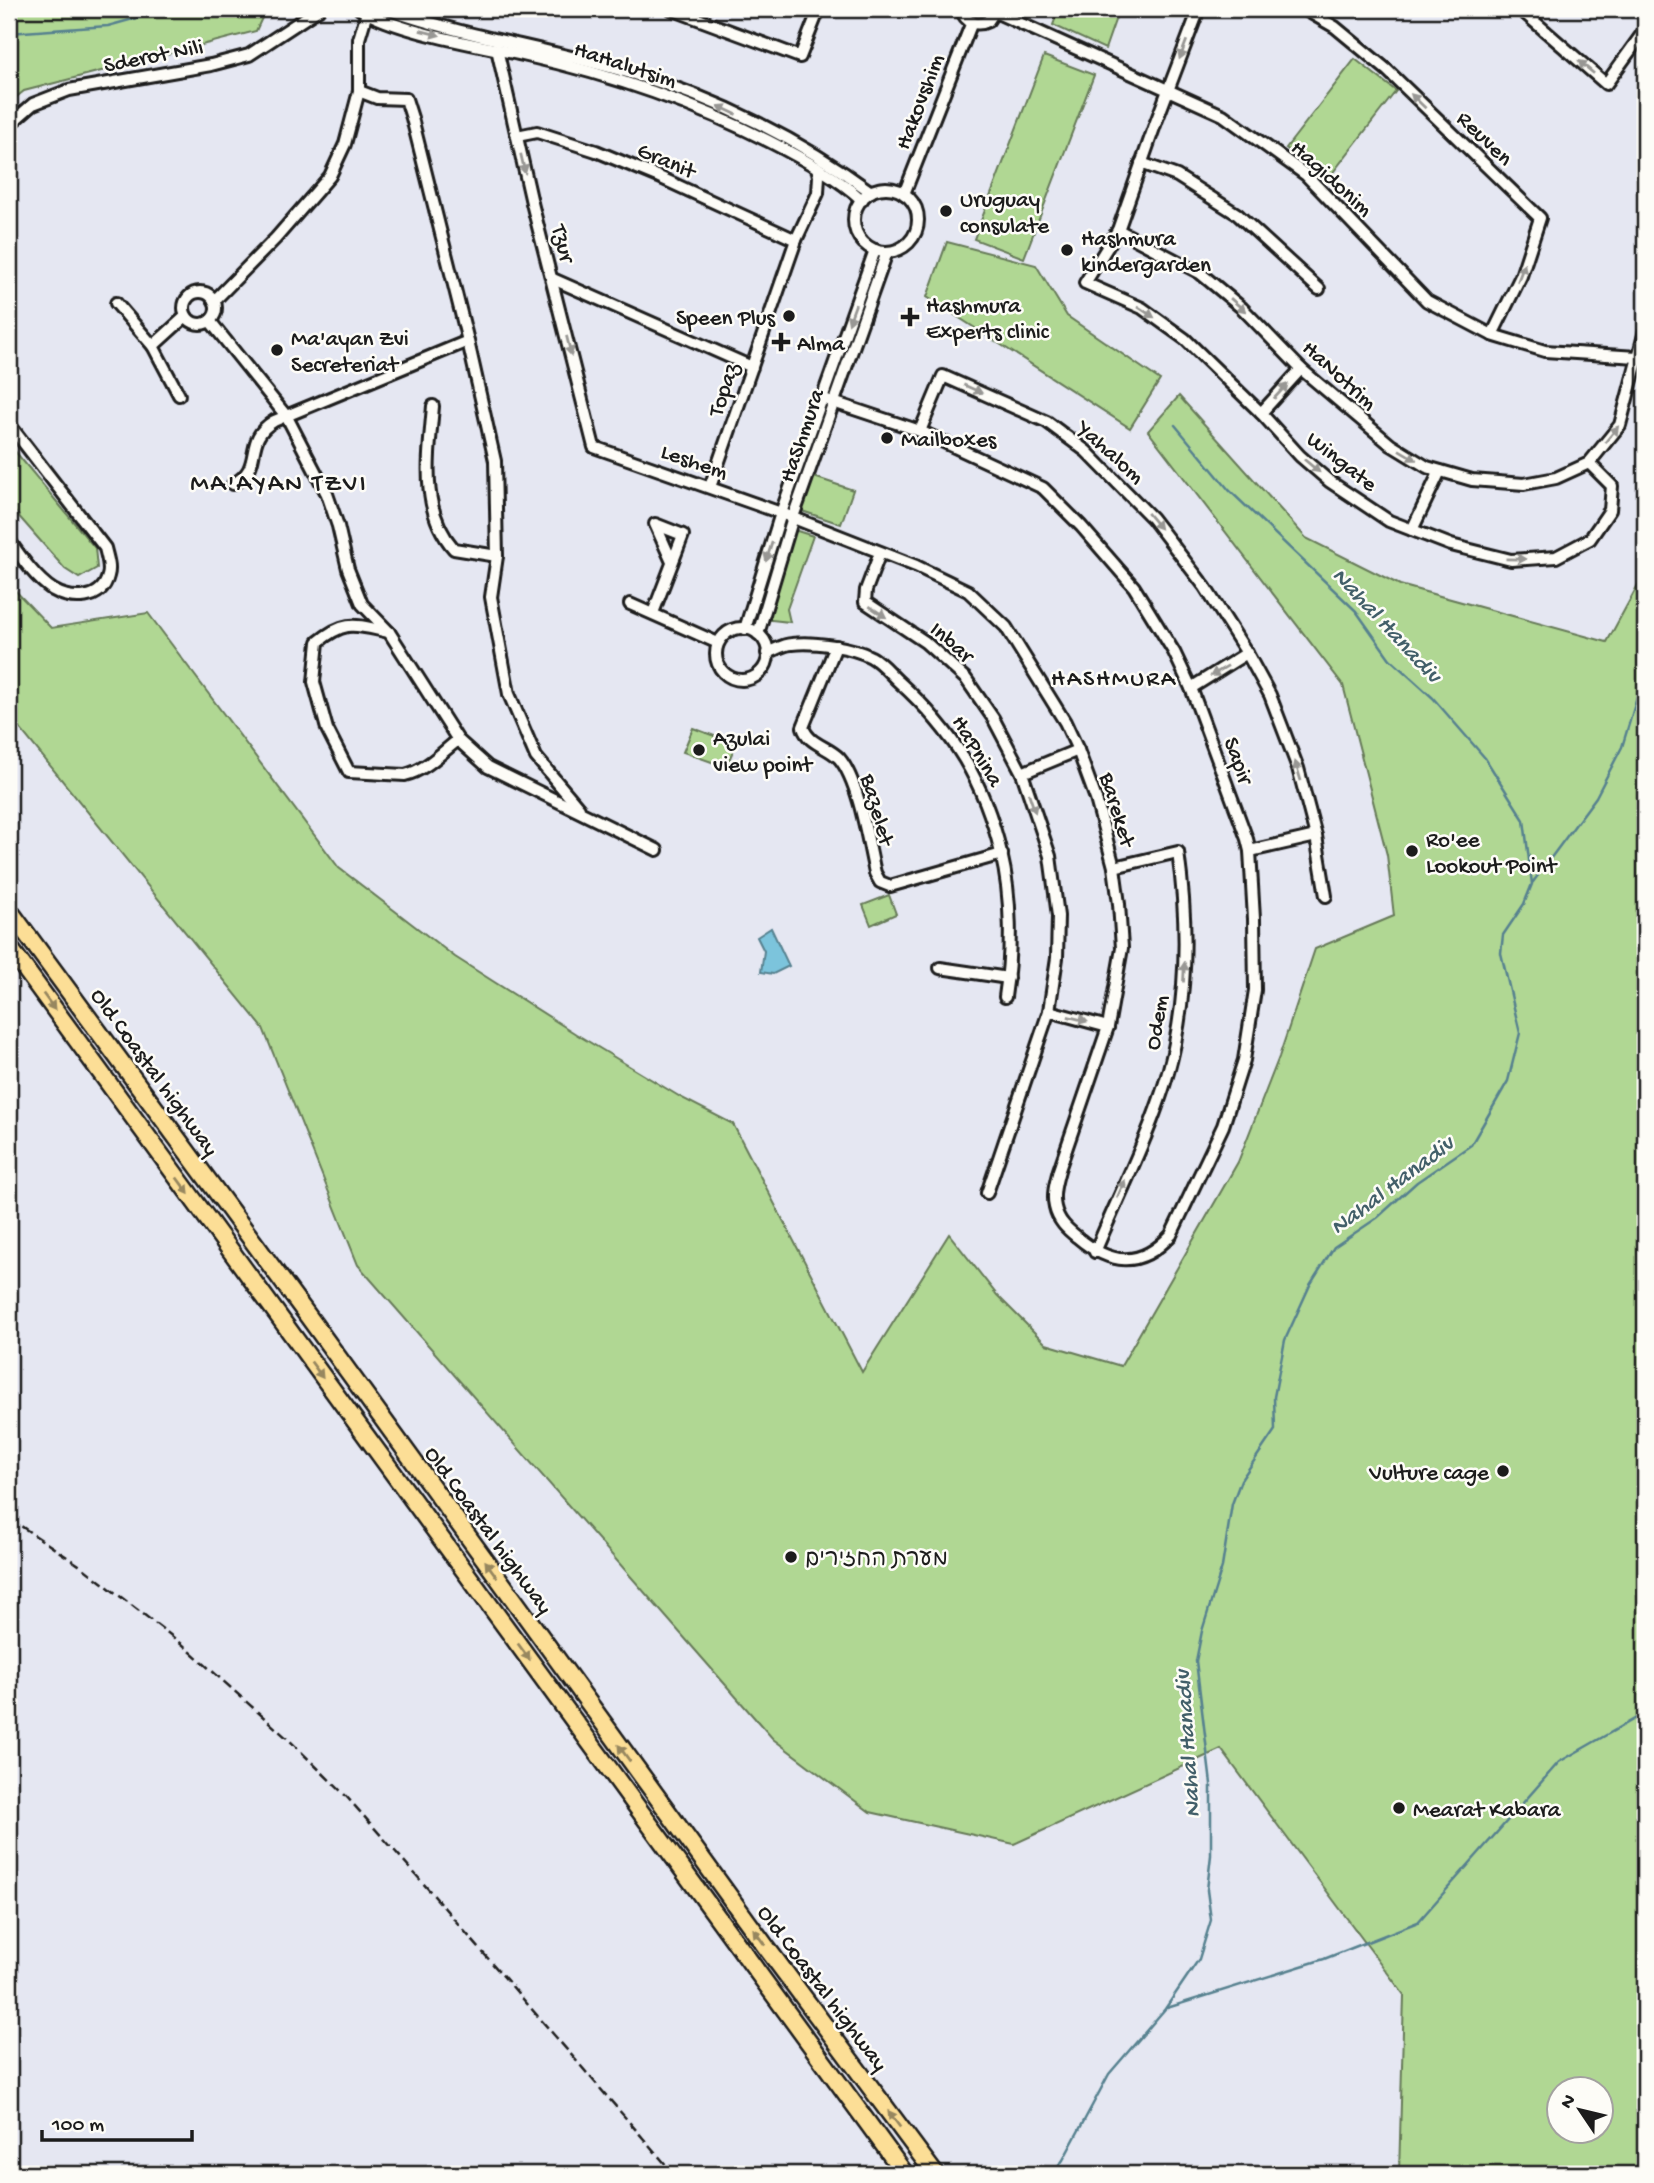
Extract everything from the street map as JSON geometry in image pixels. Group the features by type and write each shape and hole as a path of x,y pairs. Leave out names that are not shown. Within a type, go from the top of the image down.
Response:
{"highway":[{"name":"Old Coastal highway","path":"9,910 292,1294 766,1947 935,2174"},
{"name":"Old Coastal highway","path":"9,947 905,2174"}],"street":[{"name":"Sderot Nili","path":"9,125 33,104 69,90 211,65 248,55 307,13 319,9"},
{"name":"HaHalutsim","path":"387,9 635,74 702,99 779,134 840,170 867,196"},
{"path":"671,9 800,57 819,9"},
{"path":"961,9 963,15 972,22 983,23 993,17 996,10"},
{"path":"1118,230 1199,9"},
{"name":"Reuven","path":"1304,9 1335,27 1387,70 1540,218 1521,276 1492,335"},
{"path":"1520,9 1606,84 1645,30"},
{"name":"HaHalutsim","path":"364,10 406,27 561,64 669,97 762,137 867,196"},
{"path":"214,301 202,293 193,294 186,302 186,316 200,324 210,321 215,314 214,301 276,238 330,176 345,144 359,91 359,38 364,10"},
{"name":"Hagidonim","path":"996,10 1223,114 1306,175 1427,301 1492,335 1545,351 1637,357"},
{"name":"Hakovshim","path":"904,194 972,22"},
{"name":"Tzur","path":"498,49 532,203 594,447"},
{"path":"359,91 377,98 406,99 468,341 495,461 497,555 491,597 509,694 536,757 583,813"},
{"name":"Granit","path":"517,136 537,132 596,151 796,240"},
{"path":"1141,163 1177,176 1237,214 1319,289"},
{"name":"Topaz","path":"708,484 796,240 818,193 820,176 817,167"},
{"path":"818,193 844,185"},
{"path":"890,188 904,194 916,208 918,225 906,245 887,252 875,250 863,242 856,228 856,212 867,196 890,188"},
{"name":"HaNotrim","path":"1118,230 1200,273 1242,308 1301,369 1391,444 1427,467 1472,480 1524,484 1556,478 1589,463 1620,425 1645,331"},
{"name":"Wingate","path":"1118,230 1085,283 1142,308 1185,339 1261,413 1300,456 1329,481 1390,521 1451,545 1511,560 1556,556 1590,538 1610,510 1612,486 1589,463"},
{"name":"HaShmura","path":"744,629 781,513 875,250"},
{"name":"HaShmura","path":"758,634 793,517 887,252"},
{"path":"553,279 752,367"},
{"path":"116,303 153,346 179,396"},
{"path":"153,346 186,316"},
{"path":"210,321 287,417 327,494 348,569 362,604 389,632 458,740 488,767 657,850"},
{"path":"233,484 251,468 255,439 259,432 274,421 468,341"},
{"path":"1261,413 1301,369"},
{"name":"Yahalom","path":"920,431 943,376 1047,422 1086,451 1152,518 1205,587 1270,695 1293,756 1315,836 1326,896"},
{"name":"Sapir","path":"821,398 920,431 1044,488 1059,502 1134,587 1174,652 1191,688 1250,851 1255,990 1244,1060 1223,1126 1171,1235 1159,1248 1122,1261 1095,1252"},
{"path":"433,406 428,482 432,510 443,537 454,550 497,555"},
{"path":"9,424 105,548 109,564 108,576 101,590 91,596 76,598 54,590 25,563 9,540"},
{"name":"Leshem","path":"594,447 708,484 781,513"},
{"path":"1412,530 1440,471"},
{"name":"Bareket","path":"781,513 916,566 968,591 1006,627 1065,722 1078,750 1096,799 1114,867 1122,948 1108,1027 1054,1190 1055,1208 1063,1226 1095,1252"},
{"name":"Inbar","path":"880,553 866,590 865,602 925,642 966,679 993,718 1022,773 1051,856 1058,916 1057,958 1049,1011 987,1194"},
{"path":"653,613 672,562"},
{"path":"630,604 718,643"},
{"path":"389,632 345,625 318,642 314,682 327,729 349,772 411,774 426,766 458,740"},
{"path":"744,629 758,634 765,643 767,653 767,661 759,674 744,681 727,676 719,668 716,656 718,643 731,631 744,629"},
{"name":"HaPnina","path":"767,653 791,643 836,646 871,657 919,700 948,732 980,785 1002,854 1009,915 1005,997"},
{"name":"Bazelet","path":"836,646 803,727 805,735 838,758 849,775 858,799 875,873 880,882 891,886 1002,854"},
{"path":"1191,688 1247,653"},
{"path":"1022,773 1078,750"},
{"path":"1250,851 1315,836"},
{"name":"Odem","path":"1095,1252 1157,1106 1175,1045 1185,977 1185,903 1178,852 1114,867"},
{"path":"940,968 1008,978"},
{"path":"1049,1011 1108,1027"}],"green space":[{"path":"9,9 266,9 256,31 24,91 9,103"},
{"path":"1059,9 1119,9 1105,49 1053,25"},
{"path":"1044,56 1094,75 1024,258 974,239"},
{"path":"1355,59 1396,91 1327,180 1286,148"},
{"path":"947,242 1036,265 1067,316 1160,380 1130,428 927,297"},
{"path":"1179,396 1306,538 1400,585 1607,642 1645,572 1645,2174 1399,2174 1404,1995 1221,1749 1014,1844 870,1812 773,1739 358,1265 263,1028 9,715 9,584 51,628 148,613 339,868 455,957 682,1098 733,1124 862,1372 949,1234 997,1295 1046,1344 1121,1366 1238,1162 1279,1057 1315,949 1394,916 1387,855 1343,685 1148,431"},
{"path":"9,444 95,548 97,568 79,578 65,569 9,505"},
{"path":"811,476 853,490 841,524 799,510"},
{"path":"794,530 813,536 787,609 790,622 762,619"},
{"path":"693,728 736,744 726,767 683,752"},
{"path":"889,895 896,914 871,925 863,905"}],"water":[{"path":"771,928 789,966 773,974 761,972 764,951 757,937"}],"waterway":[{"path":"9,33 108,26 169,9"},
{"name":"Nahal Hanadiv","path":"1053,2174 1109,2074 1165,2009 1199,1959 1211,1920 1207,1890 1211,1855 1211,1784 1196,1661 1202,1631 1222,1567 1232,1504 1241,1480 1275,1430 1274,1397 1285,1340 1310,1285 1334,1247 1377,1218 1417,1182 1471,1145 1508,1081 1520,1033 1501,953 1503,935 1524,904 1532,884 1524,820 1485,758 1433,698 1390,659 1356,611 1229,490 1175,425"},
{"path":"1533,882 1596,797 1622,747 1645,671"},
{"path":"1167,2008 1324,1959 1418,1922 1559,1762 1645,1713"}],"railway":[{"path":"9,1518 82,1567 182,1644 289,1740 345,1795 674,2174"}],"place":[{"name":"Uruguay consulate","path":"946,211"},
{"name":"Hashmura kindergarden","path":"1067,250"},
{"name":"Speen Plus","path":"789,316"},
{"name":"Hashmura Experts clinic","path":"910,317"},
{"name":"Alma","path":"781,342"},
{"name":"Ma'ayan Zvi Secreteriat","path":"277,350"},
{"name":"Mailboxes","path":"887,438"},
{"name":"Azulai view point","path":"699,750"},
{"name":"Ro'ee Lookout Point","path":"1412,851"},
{"name":"Vulture cage","path":"1503,1471"},
{"name":"מערת החזירים","path":"791,1557"},
{"name":"Mearat Kabara","path":"1399,1808"}],"district":[{"name":"MA'AYAN TZVI","path":"279,481"},
{"name":"HASHMURA","path":"1114,677"}]}
